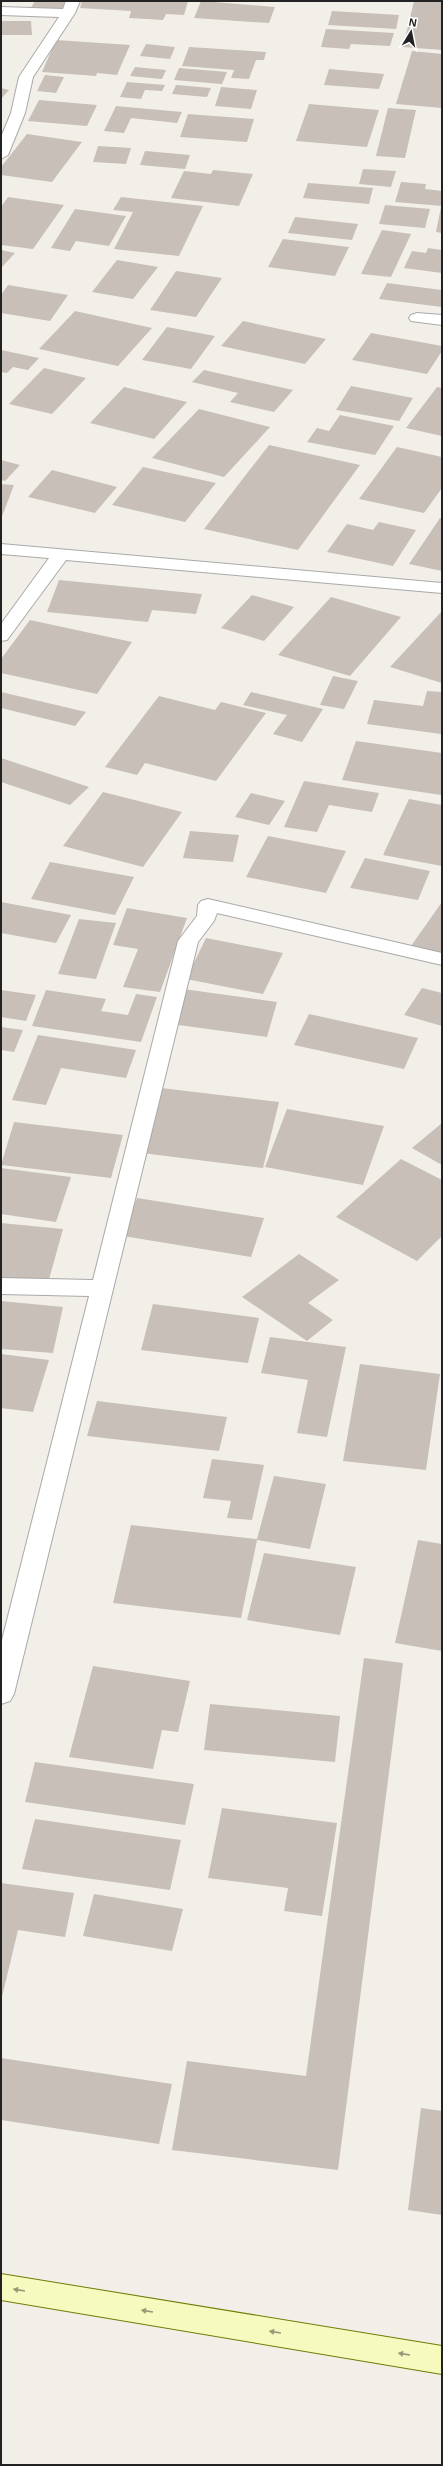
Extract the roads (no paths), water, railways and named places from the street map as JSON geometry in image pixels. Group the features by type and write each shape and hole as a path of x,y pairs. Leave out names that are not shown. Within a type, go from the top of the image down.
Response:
{"street":[{"path":"1,11 71,7"},
{"path":"1,155 18,113 26,77 71,7"},
{"path":"417,318 442,320"},
{"path":"1,549 442,588"},
{"path":"1,636 61,554"},
{"path":"1,1694 188,941 207,917 208,905 442,959"},
{"path":"1,1286 101,1288"},
{"path":"1,2287 442,2360"}]}
